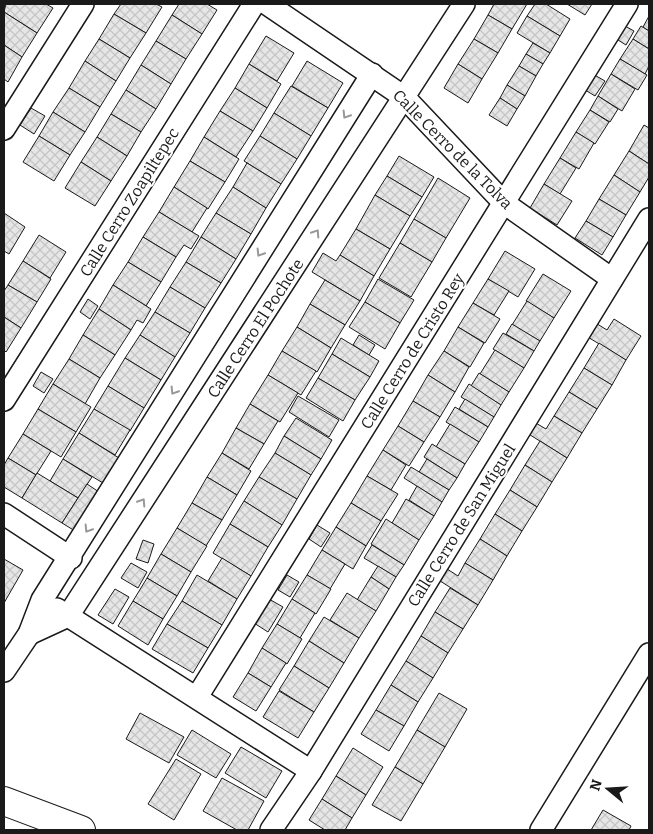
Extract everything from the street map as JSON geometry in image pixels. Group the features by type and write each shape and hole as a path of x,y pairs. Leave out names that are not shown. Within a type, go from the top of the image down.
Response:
{"street":[{"path":"4,129 83,4"},
{"name":"Calle Cerro Zoapiltepec","path":"4,400 254,4"},
{"name":"Calle Cerro de la Tolva","path":"267,4 404,97 504,203 612,279"},
{"name":"Calle Cerro El Pochote","path":"68,616 464,4"},
{"name":"Calle Cerro de Cristo Rey","path":"197,697 626,4"},
{"name":"Calle Cerro El Pochote","path":"4,671 29,634 42,600 71,558 372,74"},
{"name":"Calle Cerro de San Miguel","path":"271,830 311,771 649,219"},
{"path":"4,514 71,558"},
{"path":"42,600 311,771"},
{"path":"29,634 68,616"},
{"path":"541,830 649,654"},
{"path":"4,801 81,830"}],"building":[{"path":"6,4 46,4 53,8 37,33 4,12"},
{"path":"121,4 156,4 162,7 146,33 114,14"},
{"path":"179,4 207,4 217,10 202,34 172,15"},
{"path":"494,4 527,4 512,29 488,15"},
{"path":"535,4 546,4 570,19 560,36 527,16"},
{"path":"567,4 592,4 585,15"},
{"path":"4,12 37,33 22,57 4,45"},
{"path":"114,14 146,33 130,58 99,39"},
{"path":"172,15 202,34 186,59 156,41"},
{"path":"488,15 512,29 498,53 474,39"},
{"path":"527,16 560,36 550,53 517,33"},
{"path":"649,16 649,31 643,27"},
{"path":"618,22 634,31 626,45 610,35"},
{"path":"641,26 649,31 649,49 633,39"},
{"path":"266,36 294,53 277,81 249,64"},
{"path":"99,39 130,58 116,81 85,61"},
{"path":"474,39 498,53 482,79 458,64"},
{"path":"633,39 649,49 649,66 645,74 620,59"},
{"path":"156,41 186,59 171,84 141,65"},
{"path":"533,43 550,53 543,64 526,54"},
{"path":"4,45 22,57 8,82 4,79"},
{"path":"526,54 543,64 536,76 519,66"},
{"path":"620,59 647,75 638,90 611,74"},
{"path":"85,61 116,81 100,107 69,88"},
{"path":"307,61 343,83 328,108 292,86"},
{"path":"249,64 281,84 267,108 235,88"},
{"path":"458,64 482,79 468,103 444,88"},
{"path":"141,65 171,84 156,109 126,90"},
{"path":"519,66 536,76 525,96 507,85"},
{"path":"591,73 605,81 595,96 582,88"},
{"path":"611,74 635,89 622,111 598,96"},
{"path":"507,85 525,96 517,109 500,98"},
{"path":"291,86 328,108 311,136 274,113"},
{"path":"69,88 100,107 85,132 53,112"},
{"path":"235,88 267,108 253,131 220,111"},
{"path":"126,90 156,109 141,132 111,114"},
{"path":"598,96 618,109 610,122 590,110"},
{"path":"500,98 517,109 507,126 489,115"},
{"path":"31,108 45,116 34,134 20,125"},
{"path":"590,110 609,122 595,144 576,132"},
{"path":"220,111 253,131 236,157 204,137"},
{"path":"53,112 85,132 70,155 39,136"},
{"path":"274,113 311,136 297,159 260,136"},
{"path":"111,114 141,132 127,156 97,137"},
{"path":"644,125 649,128 649,164 629,151"},
{"path":"576,132 594,143 579,169 560,158"},
{"path":"39,136 70,155 54,181 23,162"},
{"path":"260,136 297,159 281,184 244,161"},
{"path":"97,137 127,156 111,181 81,162"},
{"path":"204,137 239,159 225,182 190,161"},
{"path":"629,151 649,164 649,177 640,192 614,175"},
{"path":"399,156 434,177 422,197 387,176"},
{"path":"560,158 576,168 560,194 544,184"},
{"path":"190,161 225,182 208,209 174,187"},
{"path":"81,162 111,181 95,206 65,188"},
{"path":"247,163 281,184 266,208 233,187"},
{"path":"614,175 640,192 626,215 599,199"},
{"path":"387,176 422,197 410,216 375,195"},
{"path":"438,178 470,198 446,238 414,219"},
{"path":"544,184 572,201 557,225 530,208"},
{"path":"174,187 207,208 192,232 159,212"},
{"path":"233,187 266,208 251,234 216,213"},
{"path":"375,195 410,216 390,249 356,229"},
{"path":"599,199 626,215 613,237 586,221"},
{"path":"159,212 199,236 191,249 184,245 176,257 143,237"},
{"path":"4,213 25,227 9,254 4,251"},
{"path":"216,213 251,234 236,259 201,237"},
{"path":"414,219 446,238 432,262 400,243"},
{"path":"586,221 613,237 602,255 575,238"},
{"path":"356,229 390,249 374,276 340,255"},
{"path":"39,235 66,252 50,278 23,261"},
{"path":"143,237 176,257 161,282 128,262"},
{"path":"201,237 236,259 221,283 186,262"},
{"path":"400,243 432,262 411,297 379,278"},
{"path":"505,251 535,269 518,297 488,279"},
{"path":"323,253 336,261 340,255 374,276 360,301 312,272"},
{"path":"23,261 51,279 37,302 8,285"},
{"path":"128,262 161,282 146,306 113,285"},
{"path":"186,262 221,283 205,308 170,287"},
{"path":"543,274 571,291 554,318 526,301"},
{"path":"378,279 414,300 400,323 365,302"},
{"path":"488,279 509,291 494,315 473,303"},
{"path":"325,280 360,301 345,325 310,304"},
{"path":"8,285 37,302 21,328 4,317 4,291"},
{"path":"113,285 151,309 143,323 137,320 131,330 99,309"},
{"path":"170,287 205,308 190,333 155,312"},
{"path":"88,299 98,306 90,319 80,312"},
{"path":"527,301 554,318 540,341 512,325"},
{"path":"365,302 400,323 385,349 349,327"},
{"path":"473,303 500,319 485,343 458,327"},
{"path":"310,304 345,325 331,348 297,327"},
{"path":"99,309 131,330 115,355 83,335"},
{"path":"155,312 190,333 175,357 140,335"},
{"path":"4,317 21,328 6,352 4,350"},
{"path":"614,319 641,336 626,360 586,336 594,322 607,330"},
{"path":"512,324 540,341 534,351 506,334"},
{"path":"297,327 331,348 317,372 282,351"},
{"path":"458,327 484,343 470,367 444,351"},
{"path":"503,333 534,351 524,368 493,349"},
{"path":"83,335 115,355 100,378 69,359"},
{"path":"140,335 175,357 161,380 125,358"},
{"path":"359,335 375,345 369,355 353,345"},
{"path":"341,338 379,361 370,377 332,354"},
{"path":"599,343 626,360 612,385 584,368"},
{"path":"495,350 524,368 509,392 480,374"},
{"path":"282,351 316,371 301,395 268,375"},
{"path":"444,351 469,367 455,392 428,375"},
{"path":"332,354 370,377 355,400 318,378"},
{"path":"125,358 161,380 144,408 108,386"},
{"path":"69,359 100,378 85,404 53,384"},
{"path":"584,368 612,385 597,409 569,392"},
{"path":"41,372 53,379 44,393 33,386"},
{"path":"479,373 509,392 501,405 471,386"},
{"path":"268,375 298,393 280,422 250,404"},
{"path":"428,375 455,392 440,417 413,401"},
{"path":"318,378 355,400 343,421 306,398"},
{"path":"53,384 91,407 76,432 38,409"},
{"path":"469,384 501,405 494,417 461,397"},
{"path":"108,386 144,408 130,431 94,409"},
{"path":"569,392 597,409 582,433 554,416"},
{"path":"298,396 339,420 329,437 289,412"},
{"path":"465,399 494,417 488,427 459,409"},
{"path":"413,401 440,417 424,442 398,426"},
{"path":"250,404 278,421 264,444 236,428"},
{"path":"455,407 488,427 479,442 446,422"},
{"path":"38,409 76,432 61,457 23,434"},
{"path":"94,409 130,430 115,455 79,433"},
{"path":"554,416 582,433 567,458 527,433 534,422 546,429"},
{"path":"296,418 332,440 321,459 284,436"},
{"path":"450,424 479,442 465,464 436,447"},
{"path":"398,426 424,442 409,466 383,450"},
{"path":"236,428 264,444 249,469 222,453"},
{"path":"79,433 119,458 103,483 63,459"},
{"path":"23,434 51,451 36,475 8,458"},
{"path":"284,436 321,459 311,475 275,453"},
{"path":"540,441 567,458 552,482 525,465"},
{"path":"432,444 465,464 457,478 424,457"},
{"path":"383,450 406,465 391,490 367,476"},
{"path":"222,453 251,471 237,495 207,477"},
{"path":"275,453 311,475 297,499 259,477"},
{"path":"8,458 36,475 22,498 4,487 4,465"},
{"path":"63,459 92,477 78,498 50,481"},
{"path":"427,459 457,478 449,490 419,472"},
{"path":"525,465 552,482 537,507 510,490"},
{"path":"411,467 449,490 442,502 404,478"},
{"path":"37,473 78,498 62,523 22,498"},
{"path":"367,476 398,494 381,521 351,503"},
{"path":"207,477 237,495 222,520 192,503"},
{"path":"259,477 297,499 282,525 244,501"},
{"path":"87,484 99,492 75,531 62,523"},
{"path":"417,486 442,502 434,516 409,500"},
{"path":"510,490 537,507 522,531 495,514"},
{"path":"406,499 434,516 419,540 392,523"},
{"path":"244,501 282,525 268,547 230,524"},
{"path":"192,503 222,520 206,546 177,528"},
{"path":"351,503 381,521 366,546 336,527"},
{"path":"495,514 522,531 507,556 480,539"},
{"path":"386,519 419,540 404,565 371,544"},
{"path":"230,524 268,547 251,576 213,553"},
{"path":"317,525 330,533 321,547 309,539"},
{"path":"336,527 366,546 353,569 322,550"},
{"path":"177,528 207,546 191,572 161,554"},
{"path":"480,539 507,556 493,580 465,563"},
{"path":"143,540 154,544 148,563 136,559"},
{"path":"372,545 404,565 396,577 364,558"},
{"path":"322,550 345,564 330,589 307,575"},
{"path":"161,554 191,572 177,596 147,578"},
{"path":"222,558 251,576 237,599 208,581"},
{"path":"4,559 23,570 4,603"},
{"path":"131,563 147,572 138,588 121,578"},
{"path":"465,563 493,580 478,605 437,579 444,567 458,576"},
{"path":"378,566 396,577 389,589 371,577"},
{"path":"197,575 237,599 222,625 182,601"},
{"path":"287,575 299,582 290,597 278,590"},
{"path":"307,575 331,589 316,614 292,599"},
{"path":"371,577 389,589 376,611 357,600"},
{"path":"147,578 177,596 163,619 133,601"},
{"path":"450,588 478,605 463,629 435,612"},
{"path":"115,589 129,597 113,624 98,615"},
{"path":"347,593 376,611 359,638 330,620"},
{"path":"269,599 283,607 268,632 254,623"},
{"path":"292,599 315,613 300,638 277,624"},
{"path":"133,601 163,619 148,645 118,626"},
{"path":"182,601 222,625 208,648 167,624"},
{"path":"435,612 463,629 448,653 421,636"},
{"path":"324,617 359,638 344,663 309,641"},
{"path":"167,624 208,648 193,673 152,649"},
{"path":"277,624 302,639 287,664 262,648"},
{"path":"421,636 448,653 433,678 406,661"},
{"path":"309,641 344,663 329,688 294,666"},
{"path":"262,648 286,663 271,687 248,673"},
{"path":"406,661 433,678 418,702 391,685"},
{"path":"294,666 329,688 314,712 279,690"},
{"path":"248,673 271,687 256,711 233,697"},
{"path":"391,685 418,702 404,726 376,710"},
{"path":"279,691 314,712 298,738 263,717"},
{"path":"439,693 467,709 445,747 417,730"},
{"path":"376,710 404,726 389,751 361,734"},
{"path":"140,713 184,737 169,763 126,739"},
{"path":"192,730 231,754 216,778 177,755"},
{"path":"417,730 445,747 423,784 395,767"},
{"path":"241,747 282,771 266,798 225,773"},
{"path":"353,748 383,767 366,795 336,776"},
{"path":"176,759 201,774 174,820 148,804"},
{"path":"395,767 423,784 401,821 372,805"},
{"path":"336,776 366,795 352,818 322,799"},
{"path":"222,778 264,801 248,830 237,830 203,811"},
{"path":"322,799 352,818 345,830 325,830 309,820"},
{"path":"603,810 631,826 629,830 591,830"}]}
